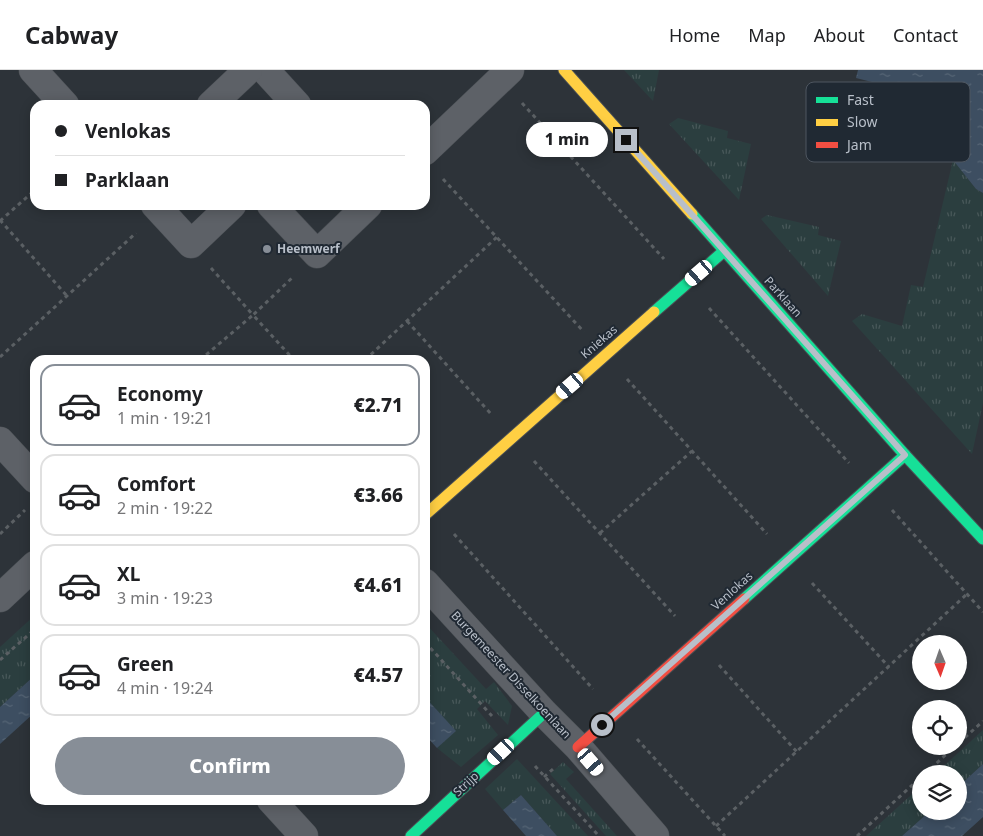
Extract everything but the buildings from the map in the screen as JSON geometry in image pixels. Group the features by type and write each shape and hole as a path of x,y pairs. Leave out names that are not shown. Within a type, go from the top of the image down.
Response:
{"street":[{"path":"33,70 60,100"},
{"path":"216,100 248,70"},
{"path":"264,70 292,100"},
{"name":"Parklaan","path":"564,70 905,455 983,539"},
{"path":"430,145 505,75"},
{"path":"160,210 191,244 227,210"},
{"path":"276,210 317,254 363,210"},
{"name":"Kniekas","path":"430,510 724,251"},
{"path":"0,441 30,473"},
{"name":"Venlokas","path":"578,747 905,455"},
{"path":"0,598 30,569"},
{"name":"Burgemeester Disselkoenlaan","path":"430,588 578,747 656,836"},
{"name":"Strijp","path":"411,836 544,712"},
{"path":"276,805 304,836"}],"path":[{"path":"505,75 687,284 983,612"},
{"path":"438,174 606,355 889,667"},
{"path":"30,194 0,221 67,296"},
{"path":"0,357 67,296 156,210"},
{"path":"370,355 497,237"},
{"path":"191,244 289,355"},
{"path":"206,355 253,315 317,254"},
{"path":"407,321 797,752"},
{"path":"600,534 692,451"},
{"path":"0,534 28,508"},
{"path":"430,514 725,836"},
{"path":"716,826 967,594"},
{"path":"0,660 30,634"},
{"path":"967,736 983,721"},
{"path":"935,765 946,755"},
{"path":"857,836 912,786"}],"green space":[{"path":"624,70 659,70 653,101"},
{"path":"678,118 728,131 727,138 751,144 739,200 669,124"},
{"path":"953,162 955,162 976,189 983,193 983,403 972,454 852,321 862,314 902,326 911,285 923,287"},
{"path":"767,215 819,227 818,235 841,241 828,296 761,219"},
{"path":"30,620 30,680 0,707 0,647"},
{"path":"430,628 486,689 494,682 512,706 508,725 485,701 477,709 498,735 461,767 437,748 455,731 430,703"},
{"path":"983,730 983,764 967,779 967,765 945,765 956,755 967,755 967,745"},
{"path":"517,759 588,836 557,836 521,795 503,810 485,789"},
{"path":"563,762 574,772 566,779 617,836 606,836 550,774"},
{"path":"912,794 912,820 920,820 902,836 866,836"}],"water":[{"path":"858,70 983,70 983,193 976,189 955,162 970,162 970,82 872,82 856,78"},
{"path":"30,680 30,717 0,744 0,707"},
{"path":"430,702 456,731 437,748 430,740"},
{"path":"983,764 983,817 962,836 902,836 920,820 967,820 967,779"},
{"path":"521,795 557,836 526,836 503,810"}],"traffic: fast":[{"path":"692,214 905,455 983,539"},
{"path":"654,312 724,251"},
{"path":"744,599 905,455"},
{"path":"411,836 544,713"}],"traffic: slow":[{"path":"564,70 692,214"},
{"path":"430,511 654,312"}],"traffic: jam":[{"path":"578,747 744,599"}],"place":[{"name":"Heemwerf","path":"267,249"}],"route":[{"path":"602,725 905,455 626,140"}]}
